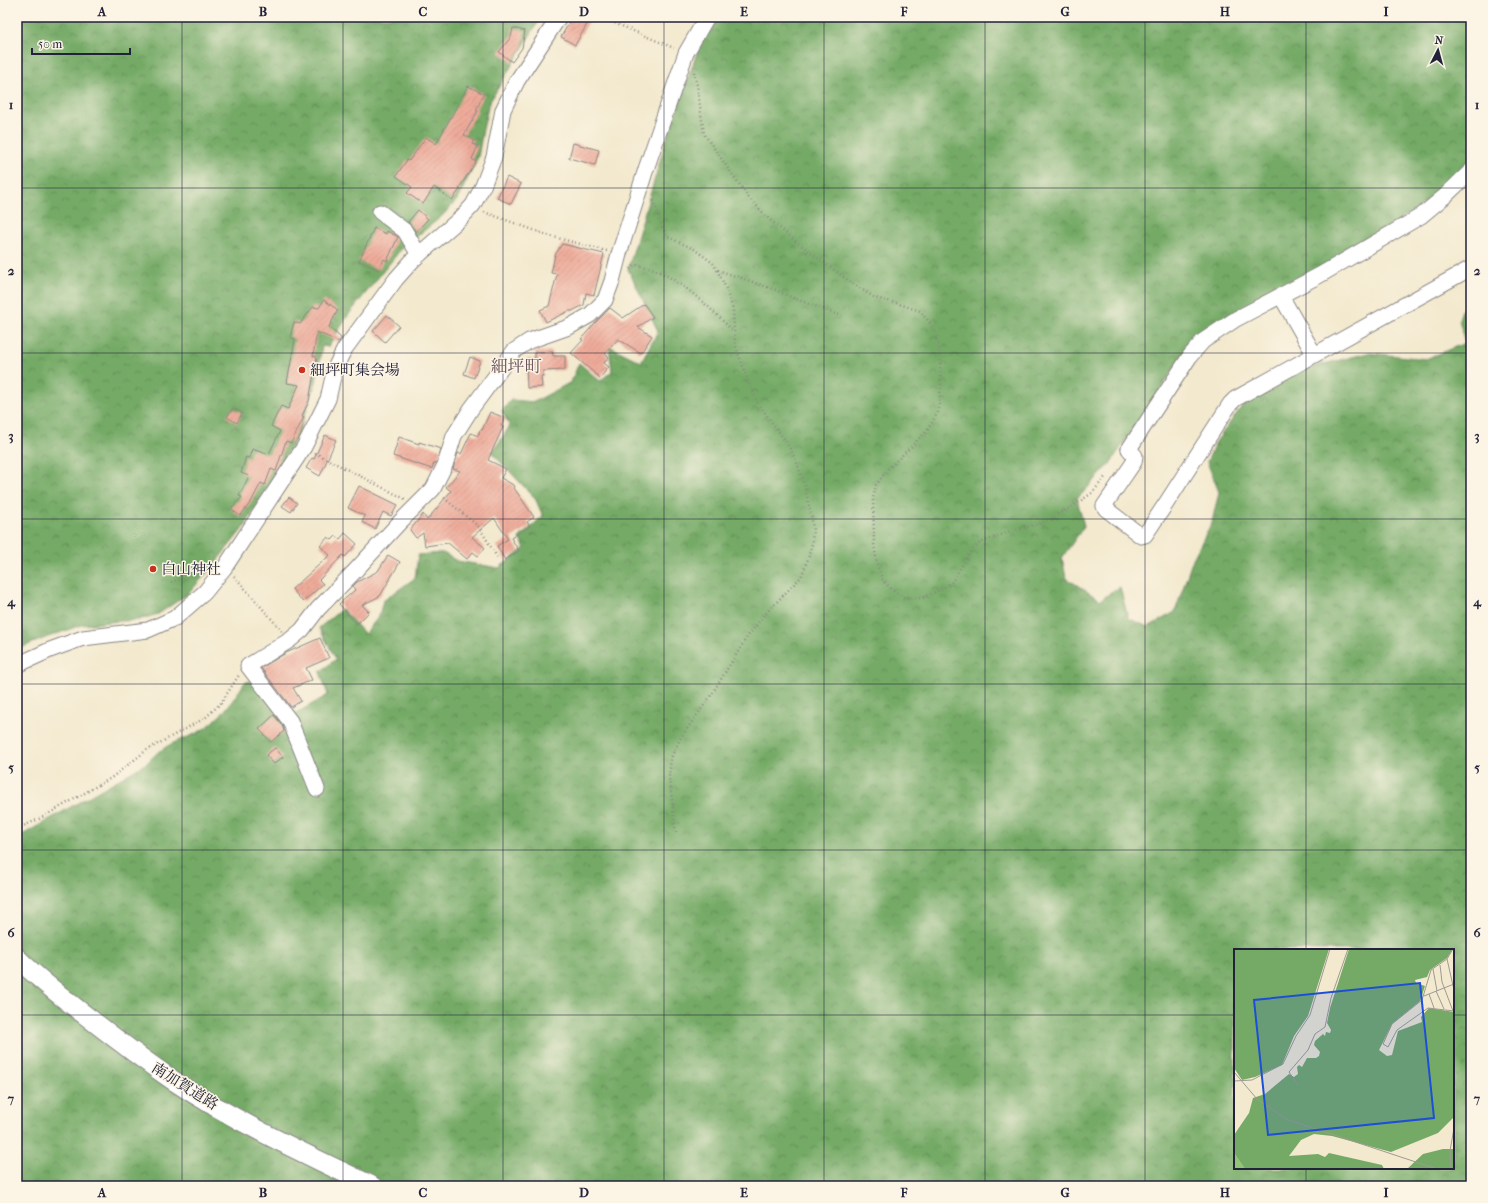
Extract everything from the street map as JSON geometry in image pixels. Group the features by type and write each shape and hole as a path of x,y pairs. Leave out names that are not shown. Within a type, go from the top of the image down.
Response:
{"main road":[{"name":"南加賀道路","path":"17,958 90,1019 176,1082 237,1118 314,1159 372,1186"}],"street":[{"path":"17,665 82,638 148,630 175,618 204,592 225,567 304,447 328,399 335,368 344,350 396,279 419,255 462,217 472,205 483,186 494,157 503,110 517,81 559,17"},
{"path":"317,789 290,721 248,666 290,640 302,630 318,608 433,489 445,465 454,436 471,409 514,351 529,342 569,327 590,315 605,300 639,193 685,58 707,17"},
{"path":"1471,171 1421,216 1320,275 1236,319 1202,341 1190,356 1129,449 1135,456 1134,462 1104,506 1141,536 1145,535 1230,404 1235,399 1471,268"},
{"path":"380,212 405,231 419,255"},
{"path":"1281,296 1314,354"}],"path":[{"path":"600,17 685,58 693,70 697,85 704,134 749,198 770,220 827,265 875,298 920,311 929,322 937,336 942,386 938,412 927,431 888,469 876,485 873,498 874,544 877,565 882,578 892,590 906,598 922,598 935,592 952,582 971,551 980,543 1011,531 1042,523 1073,506 1092,493 1109,473"},
{"path":"639,193 653,200 663,229 668,237 700,253 712,263 717,270 725,286 732,309 735,344 758,403 786,442 796,460 805,486 812,520 812,544 801,576 764,615 747,637 710,697 681,737 670,758 669,777 676,833"},
{"path":"472,205 484,212 550,236 619,254"},
{"path":"614,274 625,274 635,264 655,269 683,285 734,332"},
{"path":"717,270 773,289 842,316"},
{"path":"304,447 418,506"},
{"path":"433,489 479,527 497,558"},
{"path":"171,582 225,567 290,640"},
{"path":"17,829 41,818 111,778 147,750 205,718 221,703 235,680 248,666"}],"green space":[{"path":"17,17 541,17 489,103 478,157 457,200 442,216 401,249 349,314 328,347 322,346 316,382 298,435 245,526 212,567 188,594 158,614 138,620 81,625 25,646 17,651"},
{"path":"716,17 1471,17 1471,163 1422,205 1353,251 1276,289 1197,335 1109,465 1077,499 1084,526 1062,558 1066,578 1100,600 1120,587 1128,618 1148,627 1175,612 1193,559 1212,522 1219,492 1207,462 1216,442 1243,405 1301,370 1368,353 1426,359 1465,343 1459,319 1466,299 1471,292 1471,1186 17,1186 17,838 147,763 167,746 207,727 220,716 245,682 251,681 288,718 328,695 320,672 336,659 319,628 342,609 365,634 379,616 383,601 415,578 418,555 443,553 457,561 499,568 525,548 519,538 543,516 535,498 492,453 510,426 502,411 511,400 534,402 571,382 579,363 600,381 612,371 609,346 641,362 658,331 628,269 666,141 702,39"}],"building":[{"path":"572,17 582,17 589,21 575,45 561,37"},
{"path":"513,28 525,31 522,48 512,62 499,52 511,37"},
{"path":"468,86 484,94 476,110 478,111 464,135 474,140 472,144 478,146 472,159 476,162 459,188 461,188 452,200 434,187 423,204 407,193 412,187 396,176 426,137 436,144"},
{"path":"573,143 599,150 595,165 569,158"},
{"path":"507,177 521,184 511,204 497,198"},
{"path":"418,210 428,219 416,232 408,222"},
{"path":"374,228 386,234 387,231 398,237 387,261 384,259 379,270 359,261"},
{"path":"562,244 604,254 594,295 586,293 584,305 546,322 540,310 549,306 557,274 551,273 555,255"},
{"path":"324,300 338,310 329,327 341,338 339,342 317,332 313,356 317,357 309,401 302,416 304,417 291,443 286,441 276,471 271,469 265,485 261,483 251,502 240,516 231,509 242,497 239,496 249,476 241,473 246,457 249,458 252,449 269,454 280,431 271,426 281,406 288,409 299,385 287,383 295,339 290,337 294,322 300,324 313,307 319,308"},
{"path":"644,304 653,317 638,327 652,336 641,353 618,339 605,354 609,357 604,363 609,367 600,378 571,353 583,340 581,339 610,308 623,318"},
{"path":"387,315 399,326 385,342 373,331"},
{"path":"552,351 553,356 565,356 565,370 543,371 543,376 541,376 542,387 527,388 526,359 535,359 535,352"},
{"path":"470,357 480,361 474,378 464,374"},
{"path":"233,408 242,413 237,423 227,417"},
{"path":"490,412 505,418 501,426 503,427 488,460 506,469 501,478 515,486 514,488 534,517 527,522 530,526 511,538 519,551 505,560 497,546 508,539 494,518 472,537 485,548 478,556 473,552 467,559 448,543 425,546 423,533 416,538 410,530 423,514 427,520 451,491 446,487 460,471 453,469 458,453 461,454 471,433 478,436"},
{"path":"325,435 336,440 320,476 306,468 312,458 314,459"},
{"path":"399,437 419,444 419,442 441,449 437,462 434,463 432,469 393,456"},
{"path":"359,486 398,505 391,516 383,512 375,529 362,522 365,516 348,508"},
{"path":"289,497 297,503 291,512 282,506"},
{"path":"345,533 357,544 345,557 343,555 319,580 323,584 303,602 292,589 330,555 320,546 328,537 332,540 336,536 340,539"},
{"path":"388,555 400,562 380,596 362,605 369,612 357,624 339,604 355,590 353,586 357,582 378,571"},
{"path":"320,638 329,658 306,668 312,680 293,688 301,701 291,707 261,668 286,653"},
{"path":"274,715 282,725 284,731 271,742 259,729"},
{"path":"275,748 283,757 274,764 266,755"}],"place":[{"name":"細坪町集会場","path":"302,370"},
{"name":"白山神社","path":"153,569"}],"district":[{"name":"細坪町","path":"516,366"}]}
